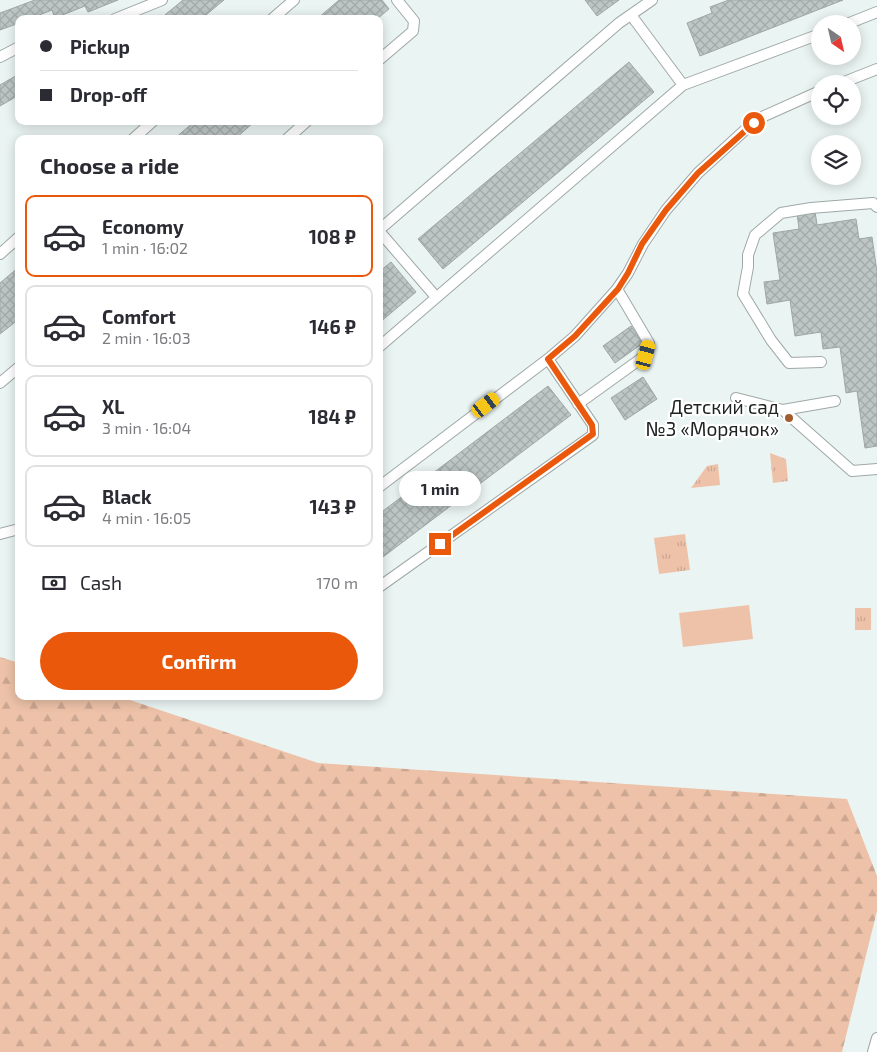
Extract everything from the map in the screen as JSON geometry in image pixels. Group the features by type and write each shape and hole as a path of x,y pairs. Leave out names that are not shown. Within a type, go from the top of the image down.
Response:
{"lane":[{"path":"125,15 162,0"},
{"path":"277,15 294,0"},
{"path":"383,57 413,31 414,21 397,0"},
{"path":"383,227 612,29 652,0"},
{"path":"861,18 877,12"},
{"path":"631,15 683,85"},
{"path":"383,343 683,85 811,37"},
{"path":"0,57 15,48"},
{"path":"861,75 877,69"},
{"path":"383,483 548,359 575,336 618,289 642,244 666,210 698,173 762,117 811,95"},
{"path":"137,135 149,125"},
{"path":"291,135 303,125"},
{"path":"821,362 789,363 770,340 743,294 748,267 748,255 755,234 781,213 811,208 872,203 877,207"},
{"path":"383,235 436,297"},
{"path":"0,254 15,241"},
{"path":"578,404 646,355 649,343 618,289"},
{"path":"383,584 593,434 592,425 548,359"},
{"path":"0,383 15,370"},
{"path":"736,398 783,410 835,401"},
{"path":"783,410 852,471 877,469"},
{"path":"0,534 15,530"},
{"path":"873,1052 877,1038"}],"green space":[{"path":"770,453 786,459 788,481 773,483"},
{"path":"718,464 720,485 691,488 707,466"},
{"path":"685,534 690,570 659,574 654,538"},
{"path":"749,605 753,639 683,647 679,613"},
{"path":"855,608 871,608 871,630 855,630"},
{"path":"0,657 15,662 15,700 130,700 318,763 847,799 877,876 877,911 842,1052 0,1052"}],"building":[{"path":"35,0 118,0 88,12 85,6 62,15 54,15 52,10 39,15 15,15 15,24 0,30 0,13"},
{"path":"183,0 224,0 206,15 165,15"},
{"path":"339,0 382,0 389,9 382,15 322,15"},
{"path":"585,0 619,0 597,16"},
{"path":"729,0 843,0 700,56 687,23 712,13 710,7"},
{"path":"629,62 654,92 443,269 418,239"},
{"path":"15,76 15,97 0,106 0,85"},
{"path":"190,125 251,125 239,135 179,135"},
{"path":"815,211 817,225 856,219 859,239 872,237 877,272 877,446 865,448 857,391 846,393 840,347 823,349 821,332 795,336 790,300 767,304 764,282 780,280 773,233 799,229 797,213"},
{"path":"391,262 416,292 383,320 383,269"},
{"path":"15,270 15,322 0,334 0,283"},
{"path":"631,326 643,343 615,363 603,346"},
{"path":"643,377 657,399 625,420 611,398"},
{"path":"548,386 571,415 383,557 383,511"}],"place":[{"name":"Детский сад №3 «Морячок»","path":"789,418"}],"route":[{"path":"440,544 593,434 592,425 548,359 575,336 618,289 642,244 666,210 698,173 754,123"}]}
